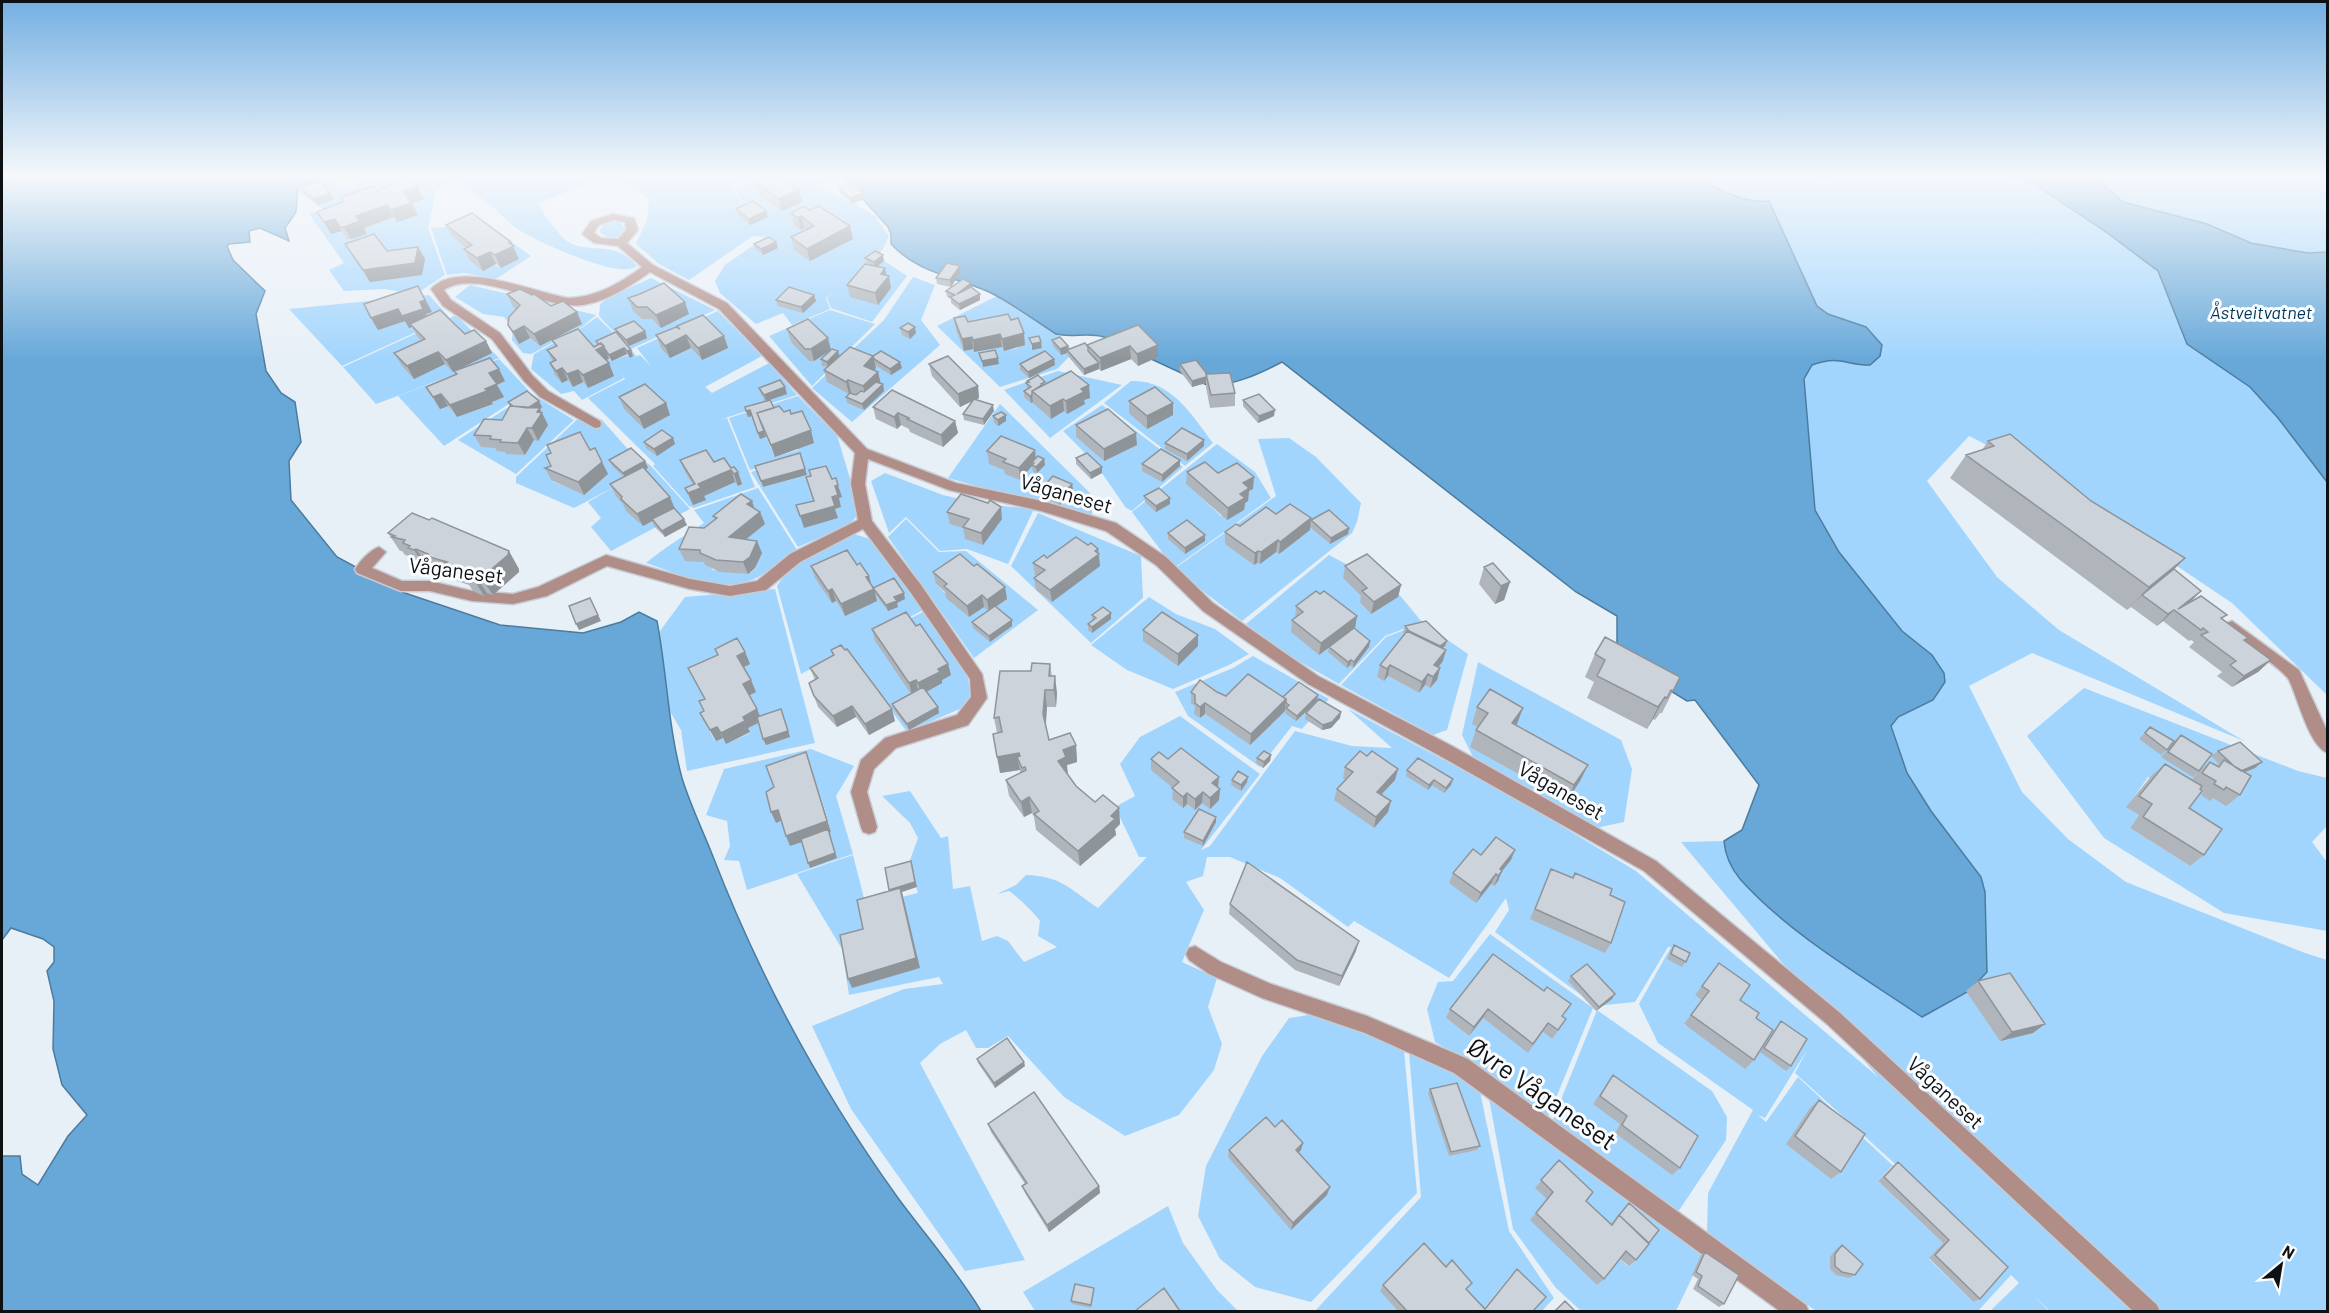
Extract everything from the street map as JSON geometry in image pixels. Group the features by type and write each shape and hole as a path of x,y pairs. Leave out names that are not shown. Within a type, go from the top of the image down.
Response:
{"street":[{"name":"Våganeset","path":"621,243 649,267 723,306 862,452 954,487 1042,506 1111,527 1161,561 1208,607 1313,680 1446,751 1650,866 1833,1018 2150,1311"},
{"path":"595,424 544,394 528,378 496,336 447,303 437,289 445,281 463,277 545,298 583,301 631,280 649,267"},
{"path":"862,452 858,484 865,522 916,589 977,678 979,698 962,720 891,743 867,765 859,792 869,827"},
{"name":"Våganeset","path":"380,552 362,569 401,586 430,586 472,596 513,599 542,592 606,560 690,584 730,591 761,586 795,558 865,522"},
{"path":"2218,617 2294,674 2318,732 2328,747"},
{"name":"Øvre Våganeset","path":"1195,954 1215,968 1268,992 1367,1025 1461,1066 1799,1311"}],"shaded area":[{"path":"326,237 431,237 445,275 416,294 384,289 344,291 329,270 344,263"},
{"path":"434,237 452,237 478,257 501,268 519,259 453,237 505,237 531,256 496,279 464,273 447,275"},
{"path":"533,237 563,237 575,245 611,250 629,258 637,266 628,269 613,268 558,249"},
{"path":"639,237 751,237 689,280 659,264 636,244"},
{"path":"765,237 888,237 877,256 907,276 872,322 831,308 827,298 838,289 826,298 830,309 792,325 783,313 756,324 720,293 715,281 725,265"},
{"path":"1785,237 2113,237 2158,271 2187,344 2250,387 2278,418 2327,482 2327,695 2232,603 2026,465 1969,436 1927,481 1997,577 2059,630 2244,741 2032,653 1969,686 2022,792 2068,839 2126,882 2327,960 2327,1311 2050,1311 2034,1296 2049,1311 1990,1311 2019,1283 2011,1275 1978,1311 1816,1311 1707,1233 1708,1193 1753,1110 1658,1043 1639,1004 1671,947 1668,947 1635,1002 1596,1006 1495,932 1509,910 1506,898 1449,978 1354,921 1348,927 1280,878 1230,857 1207,857 1203,876 1186,882 1204,910 1182,962 1217,978 1208,1007 1222,1044 1214,1070 1179,1115 1125,1136 1064,1097 1008,1036 988,1048 976,1048 966,1030 940,1044 920,1063 1025,1260 965,1271 851,1109 812,1026 904,989 943,984 939,977 849,995 842,949 797,874 853,855 866,906 918,893 908,871 918,838 910,823 882,796 910,791 941,838 948,836 953,889 970,886 982,941 997,936 1008,941 1024,962 1057,947 1038,936 1040,921 1030,909 1009,891 997,894 1016,885 1026,875 1038,876 1065,885 1098,908 1147,857 1139,857 1115,807 1135,796 1120,764 1140,737 1180,716 1260,774 1201,850 1210,846 1295,731 1352,746 1392,748 1348,709 1510,795 1636,871 1878,1077 1681,842 1724,841 1727,858 1739,878 1931,811 1907,773 1890,726 1898,717 1933,700 1932,655 1902,631 1839,552 1815,510 1804,379 1812,365 1819,363 1837,360 1862,365 1866,327 1828,314 1817,306","holes":["1695,995 1764,1039 1684,1025 1701,1000","1807,1050 1795,1073 1949,1213 1963,1231 1798,1077 1766,1122 1758,1115 1765,1118","1892,1166 2001,1271 1973,1302 1929,1259 1943,1243 1878,1181"]},
{"path":"2238,237 2327,237 2327,252 2308,253 2251,243"},
{"path":"913,277 935,285 921,320 940,345 852,422 812,388 884,320"},
{"path":"651,278 715,310 631,349 636,356 634,357 640,355 651,366 637,348 718,311 762,356 705,387 712,393 769,363 797,395 719,420 727,418 755,487 694,508 689,506 653,466 655,464 588,398 625,379 615,365 624,378 582,400 574,391 561,394 531,369 534,354 597,317 626,345 599,316 600,304 609,297","holes":["618,339 630,358 627,355 602,362 588,388 583,382 573,386 568,380 562,383","680,339 727,348 702,360 691,348 670,358"]},
{"path":"470,285 596,315 582,327 531,354 523,353 512,340 513,328 504,317 483,314 455,297","holes":["526,317 582,324 540,346 530,338 519,344 514,333"]},
{"path":"1001,294 1046,322 1074,352 1057,369 1000,387 937,326","holes":["967,328 1018,347 1004,351 1002,347 975,352 973,349 964,351"]},
{"path":"429,295 449,317 342,366 289,309"},
{"path":"830,310 875,324 812,386 769,336"},
{"path":"456,315 499,358 376,404 343,367"},
{"path":"499,359 529,391 444,446 398,396","holes":["505,381 495,386 493,404 457,417 448,406"]},
{"path":"1058,371 1122,385 1050,438 1004,390"},
{"path":"1131,381 1145,382 1169,392 1188,411 1213,443 1185,466 1104,403"},
{"path":"530,393 574,420 516,474 458,440","holes":["547,425 538,440 534,440 525,455 498,448"]},
{"path":"798,396 837,435 860,512 849,525 798,547 751,472 808,454 750,470 729,418","holes":["772,406 787,424 798,450 775,457 766,437 760,438 752,416","758,472 807,475 763,487"]},
{"path":"1000,404 1092,495 1092,518 948,478"},
{"path":"1102,405 1183,467 1132,511 1126,508 1095,463 1063,431","holes":["1077,438 1136,445 1119,452 1105,454 1092,449"]},
{"path":"584,413 602,420 626,447 651,466 690,509 611,551 591,527 601,518 588,502 616,486 574,508 516,483 516,477","holes":["608,474 584,494 552,481"]},
{"path":"1289,438 1316,457 1361,503 1357,522 1352,533 1242,621 1174,569 1276,496 1258,439"},
{"path":"1217,444 1255,472 1271,498 1174,568 1132,512","holes":["1187,484 1252,489 1221,516"]},
{"path":"885,473 943,495 981,504 1034,509 1008,564 967,549 940,551 906,517 889,533 871,481"},
{"path":"758,488 797,550 754,579 728,585 700,581 646,563 704,523 694,510","holes":["761,553 755,569 748,574 713,570 705,562"]},
{"path":"1038,513 1141,556 1143,598 1091,643 1011,566"},
{"path":"906,519 939,552 966,551 1038,610 974,658 888,537","holes":["936,584 1006,599 984,607 969,617"]},
{"path":"854,534 870,539 923,610 873,637 925,611 968,677 971,704 907,732 847,650 801,674 777,586 784,576 802,560","holes":["864,575 869,589 845,616 836,601 832,603"]},
{"path":"1329,555 1348,565 1369,558 1422,622 1385,636 1339,684 1293,658 1246,624"},
{"path":"775,589 815,743 687,771 681,730 665,703 660,631 685,597","holes":["742,650 747,687 762,721 748,728 750,733 726,744 723,738 715,741 706,724 710,710"]},
{"path":"1149,597 1176,614 1215,629 1249,654 1173,689 1127,670 1091,645"},
{"path":"1423,623 1468,654 1447,730 1433,735 1341,685 1386,637","holes":["1404,632 1445,646 1433,656 1430,688 1425,685 1419,693 1388,676 1384,681 1410,644 1415,646"]},
{"path":"1253,656 1329,699 1302,729 1292,726 1260,767 1188,716 1175,692 1233,668","holes":["1195,707 1225,707 1237,736 1205,714 1200,718"]},
{"path":"1478,662 1621,740 1632,769 1624,822 1596,828 1474,759 1462,735"},
{"path":"2084,688 2298,771 2327,778 2327,826 2312,842 2327,862 2327,931 2224,913 2104,838 2027,736","holes":["2148,777 2190,866 2130,828 2139,815 2127,807"]},
{"path":"811,749 854,766 836,796 853,854 747,890 739,861 724,860 730,846 727,821 706,815 724,769","holes":["810,763 826,814 831,832 783,820"]},
{"path":"1490,934 1593,1008 1547,1120 1494,1077 1435,1042 1427,1009 1438,982 1453,981","holes":["1565,1013 1552,1039 1543,1032 1528,1052 1483,1018 1469,1036 1446,1018"]},
{"path":"1597,1010 1712,1091 1727,1117 1726,1140 1676,1215 1552,1122"},
{"path":"1315,1014 1404,1050 1417,1193 1311,1302 1255,1287 1220,1259 1198,1216 1206,1166 1262,1056 1289,1018"},
{"path":"1409,1052 1478,1082 1509,1231 1554,1298 1542,1311 1532,1311 1511,1275 1482,1311 1314,1312 1421,1197"},
{"path":"1488,1093 1703,1255 1676,1311 1581,1311 1556,1288 1513,1229","holes":["1547,1199 1605,1232 1629,1266"]},
{"path":"1168,1206 1183,1243 1217,1290 1238,1311 1035,1311 1023,1292"}],"water":[{"path":"2,237 250,237 250,242 227,246 233,260 265,291 256,314 266,371 281,393 295,402 301,442 289,461 291,500 337,557 402,592 500,625 583,633 621,622 639,612 657,621 677,759 682,778 730,899 771,989 843,1117 898,1198 952,1268 981,1311 2,1311 2,1156 20,1156 22,1174 38,1185 68,1136 87,1115 62,1085 53,1049 54,1001 47,971 54,962 54,947 43,939 11,928 2,940"},
{"path":"891,237 1786,237 1817,306 1828,314 1866,327 1882,345 1880,356 1870,365 1836,361 1822,362 1812,365 1804,379 1815,510 1839,552 1902,631 1932,655 1944,673 1945,682 1933,700 1898,717 1891,726 1907,773 1931,811 1981,877 1985,892 1987,972 1969,991 1922,1017 1826,953 1780,918 1740,879 1729,861 1724,841 1742,830 1759,785 1695,700 1687,701 1617,658 1617,616 1576,592 1282,362 1247,378 1228,384 1209,386 1104,337 1056,334 998,296 925,268 913,262 891,244"},
{"name":"Åstveitvatnet","path":"2113,237 2238,237 2251,243 2308,253 2327,252 2327,482 2278,418 2250,387 2187,344 2158,271"}],"building":[{"path":"365,237 377,237 387,251 418,247 415,263 363,270 345,244"},
{"path":"462,237 505,237 514,246 495,255 490,252 477,258 464,249 472,245"},
{"path":"768,237 776,242 761,249 754,244"},
{"path":"791,237 829,237 807,249"},
{"path":"875,251 883,255 874,262 865,258"},
{"path":"947,263 960,266 950,280 936,278"},
{"path":"865,264 885,268 881,274 889,276 875,293 847,285"},
{"path":"963,279 971,283 957,294 971,287 980,294 959,304 950,297 955,295 946,291"},
{"path":"664,283 685,302 656,315 647,307 637,307 628,298 640,294"},
{"path":"418,286 425,300 420,302 423,309 402,316 398,309 371,318 364,304"},
{"path":"789,287 814,295 801,307 776,300"},
{"path":"520,289 534,294 551,306 563,301 577,312 534,334 524,326 513,332 508,325 509,317 520,305 507,294"},
{"path":"440,310 465,334 474,330 486,341 446,360 438,352 407,366 394,353 425,339 410,324"},
{"path":"1008,314 1011,320 1018,318 1024,333 1002,339 1000,334 973,340 972,337 962,339 954,318 965,316 968,322"},
{"path":"703,315 724,336 698,348 686,335 665,346 656,335 676,327 680,329 677,326"},
{"path":"808,319 828,338 811,349 805,349 787,329"},
{"path":"634,321 645,331 626,340 615,329"},
{"path":"908,323 915,327 908,332 900,328"},
{"path":"1138,325 1158,345 1137,354 1130,346 1100,358 1087,345"},
{"path":"578,329 594,347 601,343 604,346 596,350 609,363 583,375 578,370 567,374 562,368 556,371 550,363 556,360 547,350 557,346 552,340"},
{"path":"616,332 631,350 627,351 624,348 609,355 601,343 596,341"},
{"path":"1039,336 1041,342 1032,344 1029,338"},
{"path":"1060,337 1068,346 1060,349 1052,340"},
{"path":"1085,343 1088,351 1099,363 1084,369 1067,350"},
{"path":"850,347 873,356 864,366 878,372 863,386 848,380 846,382 824,370"},
{"path":"832,349 838,351 827,362 821,359"},
{"path":"995,350 998,358 982,361 979,353"},
{"path":"881,351 900,362 890,369 874,359 873,356"},
{"path":"1045,351 1054,359 1028,372 1020,364"},
{"path":"948,356 978,386 958,394 929,364"},
{"path":"490,358 499,369 489,373 497,384 485,389 487,391 450,405 441,394 433,397 426,387 457,374 454,371"},
{"path":"1196,360 1207,374 1206,377 1192,381 1180,364"},
{"path":"1071,371 1089,385 1081,389 1084,392 1050,406 1032,391"},
{"path":"1230,373 1235,393 1211,395 1206,374"},
{"path":"1038,375 1045,382 1032,391 1030,396 1024,391 1031,387 1026,383"},
{"path":"780,380 785,387 764,395 759,388"},
{"path":"876,382 883,384 862,404 846,397 850,393 856,395 861,391 864,392"},
{"path":"645,384 666,403 639,417 619,397"},
{"path":"1155,387 1173,403 1147,416 1129,401"},
{"path":"892,390 955,421 941,435 898,413 894,417 873,407"},
{"path":"527,391 539,401 528,408 513,406 508,402"},
{"path":"1259,394 1275,410 1259,416 1243,400"},
{"path":"974,399 993,405 983,419 963,414"},
{"path":"770,400 774,408 757,413 764,431 758,433 750,410 746,411 745,407"},
{"path":"510,406 540,408 537,412 542,413 532,428 527,428 518,443 500,442 501,440 490,439 491,436 474,435 484,419 502,420"},
{"path":"779,406 784,412 790,410 791,414 802,411 811,430 771,445 757,413"},
{"path":"1108,409 1136,433 1104,449 1076,425"},
{"path":"1001,412 1006,415 998,420 993,416"},
{"path":"1182,428 1204,440 1187,454 1165,443"},
{"path":"662,430 673,438 654,449 644,442"},
{"path":"580,432 590,450 595,448 602,462 578,482 545,468 551,466 546,455 551,453 547,445"},
{"path":"2010,434 2091,501 2185,558 2149,587 1966,455 1994,446 1988,441"},
{"path":"1001,436 1035,450 1019,468 1003,462 1006,459 987,451"},
{"path":"631,448 645,461 623,473 609,460"},
{"path":"1161,449 1180,460 1162,475 1142,464"},
{"path":"706,450 714,462 724,458 731,468 734,467 738,472 734,474 731,470 721,474 698,484 701,488 688,493 685,488 695,484 680,460"},
{"path":"800,453 805,469 761,481 755,466"},
{"path":"1087,453 1102,467 1090,473 1076,458"},
{"path":"1038,456 1044,459 1036,467 1032,465 1034,463 1032,462"},
{"path":"1205,462 1218,473 1237,463 1254,477 1243,483 1249,488 1240,494 1245,498 1228,508 1187,472"},
{"path":"826,466 832,479 836,478 838,485 835,486 838,495 832,497 835,506 800,516 796,505 814,501 806,477 811,476 809,470"},
{"path":"643,467 670,497 637,514 621,499 622,497 610,484"},
{"path":"1053,476 1072,484 1059,499 1040,490"},
{"path":"1159,488 1170,498 1156,506 1144,496"},
{"path":"741,494 752,501 747,504 760,512 729,537 757,541 750,557 743,562 716,560 700,553 700,550 679,549 689,527 704,528 717,518 713,516"},
{"path":"961,494 988,503 990,500 1001,507 981,533 963,527 969,519 947,512"},
{"path":"1290,504 1311,518 1280,542 1278,540 1261,552 1255,553 1225,532 1236,524 1240,526 1266,507 1276,514"},
{"path":"674,508 684,519 662,531 652,519"},
{"path":"1329,510 1349,528 1331,538 1311,520"},
{"path":"412,513 429,520 432,518 509,551 508,555 481,578 475,575 473,578 461,573 465,570 426,556 428,554 416,549 408,548 410,546 403,543 405,540 392,537 395,536 388,533"},
{"path":"1187,520 1205,535 1185,548 1168,533"},
{"path":"1076,537 1088,545 1091,543 1098,549 1095,551 1099,554 1050,590 1034,578 1045,570 1033,563 1044,555 1047,558"},
{"path":"847,550 857,565 860,563 869,576 866,577 874,589 841,604 832,589 828,591 811,566"},
{"path":"960,554 974,566 977,564 1005,587 987,600 982,595 967,606 944,586 947,584 933,572"},
{"path":"1367,554 1401,585 1374,602 1362,591 1367,588 1345,566"},
{"path":"1493,563 1510,582 1501,586 1484,567"},
{"path":"2174,569 2201,591 2178,609 2201,596 2227,615 2221,618 2248,638 2244,640 2271,660 2244,676 2230,665 2236,661 2201,635 2208,632 2203,628 2201,630 2174,610 2168,614 2142,595"},
{"path":"894,578 904,593 894,597 897,601 886,605 873,588"},
{"path":"1316,591 1320,594 1324,591 1357,616 1321,643 1292,620 1303,612 1296,606"},
{"path":"590,598 598,615 576,624 569,606"},
{"path":"995,606 1012,620 989,636 972,622"},
{"path":"1103,607 1111,613 1092,627 1088,624 1096,618 1092,615"},
{"path":"906,612 916,626 920,624 948,664 938,669 940,672 918,683 916,680 909,683 872,629"},
{"path":"1162,612 1198,635 1178,654 1143,630"},
{"path":"1426,621 1447,641 1440,646 1409,631 1405,626"},
{"path":"1354,628 1370,641 1354,662 1351,660 1348,662 1329,647"},
{"path":"1407,631 1446,650 1434,665 1440,668 1433,677 1428,674 1422,682 1390,665 1387,669 1380,665"},
{"path":"1605,637 1680,677 1673,691 1671,690 1658,707 1597,676 1605,660 1595,654"},
{"path":"737,638 745,652 737,656 751,680 743,684 757,709 743,717 745,721 721,733 717,727 710,730 700,713 704,711 699,701 705,699 688,668 718,655 715,649"},
{"path":"841,645 845,650 847,649 892,709 865,724 852,706 833,716 814,696 809,683 818,678 810,668 834,655 831,650"},
{"path":"1032,663 1050,664 1049,676 1055,676 1054,690 1045,690 1043,714 1049,740 1070,733 1076,745 1063,750 1066,757 1058,761 1076,786 1095,802 1103,795 1119,808 1111,816 1115,819 1078,851 1034,814 1039,811 1029,797 1021,802 1006,780 1026,770 1025,767 1022,768 1017,757 1020,756 1019,753 997,757 993,734 1002,732 999,717 994,718 1000,671 1031,671"},
{"path":"1248,674 1286,699 1251,734 1205,703 1200,707 1195,703 1195,695 1191,692 1200,680 1226,696"},
{"path":"1299,682 1318,695 1297,716 1286,708 1289,705 1283,697"},
{"path":"923,687 938,707 907,724 892,704"},
{"path":"1490,689 1523,708 1512,723 1588,765 1574,785 1476,730 1488,713 1477,707"},
{"path":"1319,699 1341,712 1332,722 1323,725 1306,713"},
{"path":"781,709 788,731 763,739 757,717"},
{"path":"2150,727 2174,741 2167,750 2145,733"},
{"path":"2181,735 2212,754 2199,771 2168,752"},
{"path":"2240,742 2262,762 2241,771 2218,751"},
{"path":"1181,748 1219,777 1212,783 1220,789 1210,798 1203,792 1195,799 1187,793 1183,797 1172,788 1179,782 1151,759 1159,752 1168,759"},
{"path":"1264,751 1271,755 1264,762 1257,758"},
{"path":"1360,751 1367,756 1372,751 1398,769 1377,792 1391,801 1376,817 1337,789 1353,772 1345,767"},
{"path":"806,752 827,821 786,836 778,810 771,812 766,792 774,787 766,766"},
{"path":"1418,758 1453,779 1446,788 1434,780 1429,785 1407,770"},
{"path":"2224,760 2251,776 2240,795 2226,787 2224,790 2214,784 2216,781 2202,773 2210,762 2219,767"},
{"path":"2165,764 2202,786 2200,789 2202,791 2189,808 2222,829 2204,855 2143,817 2152,804 2139,796"},
{"path":"1238,771 1248,777 1241,785 1232,780"},
{"path":"1199,809 1216,817 1203,841 1184,832"},
{"path":"828,829 835,853 808,863 801,839"},
{"path":"1496,837 1515,850 1500,869 1502,871 1498,876 1496,874 1481,893 1453,873 1473,849 1481,855"},
{"path":"911,861 915,882 889,890 885,868"},
{"path":"1247,862 1359,941 1342,976 1297,960 1230,904"},
{"path":"1551,869 1573,878 1575,873 1612,889 1610,895 1625,902 1611,943 1535,909"},
{"path":"900,888 916,958 848,979 840,935 863,929 857,900"},
{"path":"1674,945 1690,953 1686,962 1671,954"},
{"path":"1493,954 1544,991 1547,987 1571,1004 1562,1016 1566,1019 1558,1030 1548,1023 1533,1044 1488,1009 1474,1027 1450,1009"},
{"path":"1719,963 1750,985 1740,1000 1759,1013 1756,1018 1773,1030 1754,1060 1691,1015 1709,991 1702,986"},
{"path":"1587,964 1615,994 1599,1007 1571,976"},
{"path":"2010,973 2045,1024 2012,1032 1978,981"},
{"path":"1781,1021 1807,1039 1791,1066 1764,1048"},
{"path":"1007,1038 1024,1062 994,1083 977,1059"},
{"path":"1613,1075 1698,1136 1680,1168 1622,1125 1627,1116 1600,1096"},
{"path":"1457,1083 1480,1146 1451,1152 1430,1089"},
{"path":"1034,1092 1099,1186 1047,1225 1022,1186 1027,1183 988,1124"},
{"path":"1819,1100 1865,1134 1841,1172 1795,1136"},
{"path":"1266,1117 1275,1127 1282,1120 1303,1143 1296,1150 1330,1187 1293,1223 1229,1150"},
{"path":"1559,1160 1593,1192 1586,1201 1612,1225 1619,1215 1649,1244 1636,1260 1626,1251 1604,1279 1536,1213 1553,1192 1541,1180"},
{"path":"1898,1162 2008,1267 1980,1299 1935,1255 1949,1240 1884,1177"},
{"path":"1629,1203 1659,1230 1649,1243 1619,1215"},
{"path":"1424,1243 1446,1267 1452,1260 1472,1283 1466,1289 1485,1309 1517,1269 1546,1297 1533,1311 1407,1311 1383,1285"},
{"path":"1842,1245 1863,1264 1855,1275 1842,1272 1835,1266 1835,1254"},
{"path":"1705,1252 1739,1275 1724,1304 1698,1286 1702,1276 1696,1272"},
{"path":"1075,1284 1094,1288 1091,1305 1071,1301"},
{"path":"1164,1288 1180,1311 1135,1311"},
{"path":"1565,1301 1575,1311 1555,1311"}]}
